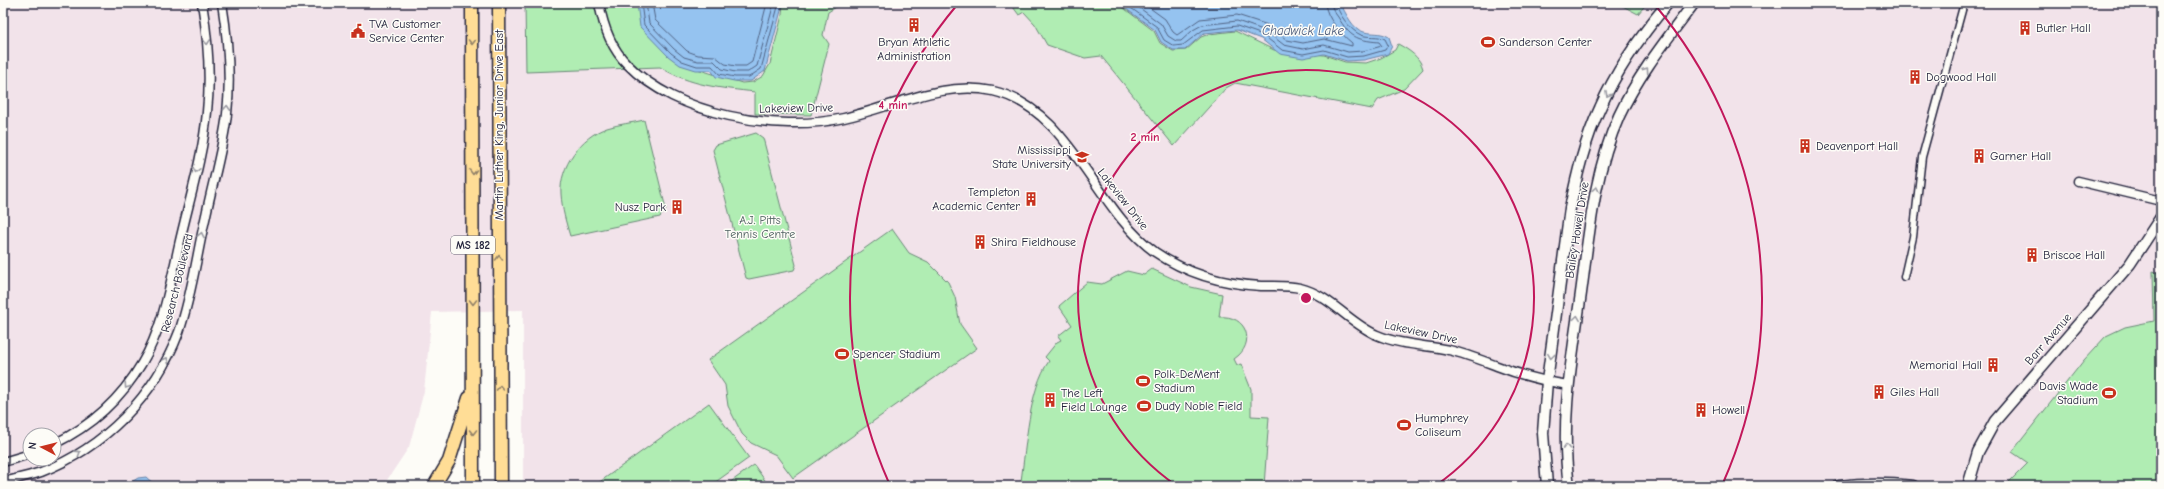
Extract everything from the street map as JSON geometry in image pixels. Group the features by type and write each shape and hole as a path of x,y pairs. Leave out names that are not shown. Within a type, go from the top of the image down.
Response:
{"main road":[{"name":"MS 182","path":"472,3 474,381 473,486"},
{"name":"Martin Luther King, Junior Drive East","path":"499,3 501,486"},
{"path":"434,486 449,460 461,428 474,381"}],"street":[{"name":"Research Boulevard","path":"62,439 93,420 121,395 142,363 156,335 166,301 207,113 209,73 207,33 202,3"},
{"name":"Research Boulevard","path":"3,482 40,472 76,456 106,434 135,407 159,373 179,332 222,146 227,114 229,73 226,30 222,3"},
{"name":"Lakeview Drive","path":"599,3 605,29 626,64 681,101 728,116 757,121 817,122 843,119 946,90 982,89 1012,97 1030,107 1052,125 1116,213 1142,241 1184,269 1232,284 1301,288 1317,295 1376,335 1405,344 1462,354 1527,377 1568,385"},
{"name":"Bailey Howell Drive","path":"1547,486 1543,432 1547,381 1570,208 1582,156 1603,102 1628,57 1668,3"},
{"name":"Bailey Howell Drive","path":"1570,486 1565,430 1568,385 1591,214 1599,176 1619,117 1638,81 1694,3"},
{"path":"1904,277 1913,237 1922,157 1964,3"},
{"path":"2078,181 2161,200"},
{"name":"Barr Avenue","path":"1968,486 1980,446 1995,421 2130,264 2161,217"},
{"path":"3,462 22,456"},
{"path":"1839,486 1859,483 1890,483 1913,486"}],"shaded area":[{"name":"Mississippi State University","path":"3,3 2161,3 2161,486 523,486 523,310 432,312 424,391 409,447 383,486 3,486"}],"green space":[{"path":"525,3 638,3 681,64 742,83 753,82 763,76 770,64 782,15 783,3 843,3 828,12 823,35 829,44 811,115 755,114 755,92 694,82 660,67 526,72"},
{"path":"1010,3 1117,3 1154,31 1160,43 1173,51 1186,50 1201,37 1209,34 1235,31 1274,50 1324,55 1345,62 1366,63 1381,58 1395,50 1398,44 1417,57 1423,69 1404,89 1378,100 1372,109 1235,83 1226,88 1174,146 1101,56 1085,58 1047,45 1035,24 1024,12 1019,15"},
{"path":"1617,3 1647,3 1638,14"},
{"path":"644,120 666,209 660,217 570,236 562,205 561,194 561,184 568,163 580,145 597,132 607,128"},
{"name":"A.J. Pitts Tennis Centre","path":"756,133 763,138 796,265 794,270 749,279 746,278 713,150 716,145"},
{"name":"Spencer Stadium","path":"892,229 909,253 928,262 948,282 955,297 960,324 977,348 793,478 776,455 751,443 742,434 728,406 725,385 708,360"},
{"name":"Polk-DeMent Stadium","path":"1152,269 1191,287 1222,294 1219,317 1229,317 1236,320 1246,331 1247,338 1245,346 1241,353 1234,359 1237,365 1241,364 1251,389 1251,416 1269,417 1264,486 1039,486 1021,481 1029,418 1037,387 1042,373 1049,361 1045,357 1057,342 1061,340 1058,336 1072,325 1059,306 1087,282 1102,284 1127,271 1144,275"},
{"name":"Davis Wade Stadium","path":"2153,271 2161,274 2161,486 2053,486 2051,481 2048,486 2015,486 2009,482 2028,463 2012,452 2084,360 2106,336 2125,327 2154,321"},
{"path":"709,403 749,458 710,486 594,486"},
{"path":"754,465 769,486 725,486"}],"water":[{"path":"637,3 783,3 765,71 751,81 734,81 716,77 711,70 696,70 680,65 668,56 640,27"},
{"name":"Chadwick Lake","path":"1118,3 1340,3 1356,28 1364,32 1386,35 1389,37 1392,46 1388,54 1364,60 1347,61 1324,54 1303,58 1280,54 1261,39 1237,30 1204,33 1185,50 1173,50 1161,42 1155,30"},
{"path":"146,477 156,486 125,486 138,478"}],"place":[{"name":"Bryan Athletic Administration","path":"914,25"},
{"name":"Butler Hall","path":"2025,28"},
{"name":"TVA Customer Service Center","path":"358,31"},
{"name":"Sanderson Center","path":"1488,42"},
{"name":"Dogwood Hall","path":"1915,77"},
{"name":"Deavenport Hall","path":"1805,146"},
{"name":"Garner Hall","path":"1979,156"},
{"name":"Mississippi State University","path":"1082,157"},
{"name":"Templeton Academic Center","path":"1031,199"},
{"name":"Nusz Park","path":"677,207"},
{"name":"Shira Fieldhouse","path":"980,242"},
{"name":"Briscoe Hall","path":"2032,255"},
{"name":"Spencer Stadium","path":"842,354"},
{"name":"Memorial Hall","path":"1993,365"},
{"name":"Polk-DeMent Stadium","path":"1143,381"},
{"name":"Giles Hall","path":"1879,392"},
{"name":"Davis Wade Stadium","path":"2109,393"},
{"name":"The Left Field Lounge","path":"1050,400"},
{"name":"Dudy Noble Field","path":"1144,406"},
{"name":"Howell","path":"1701,410"},
{"name":"Humphrey Coliseum","path":"1404,425"}]}
